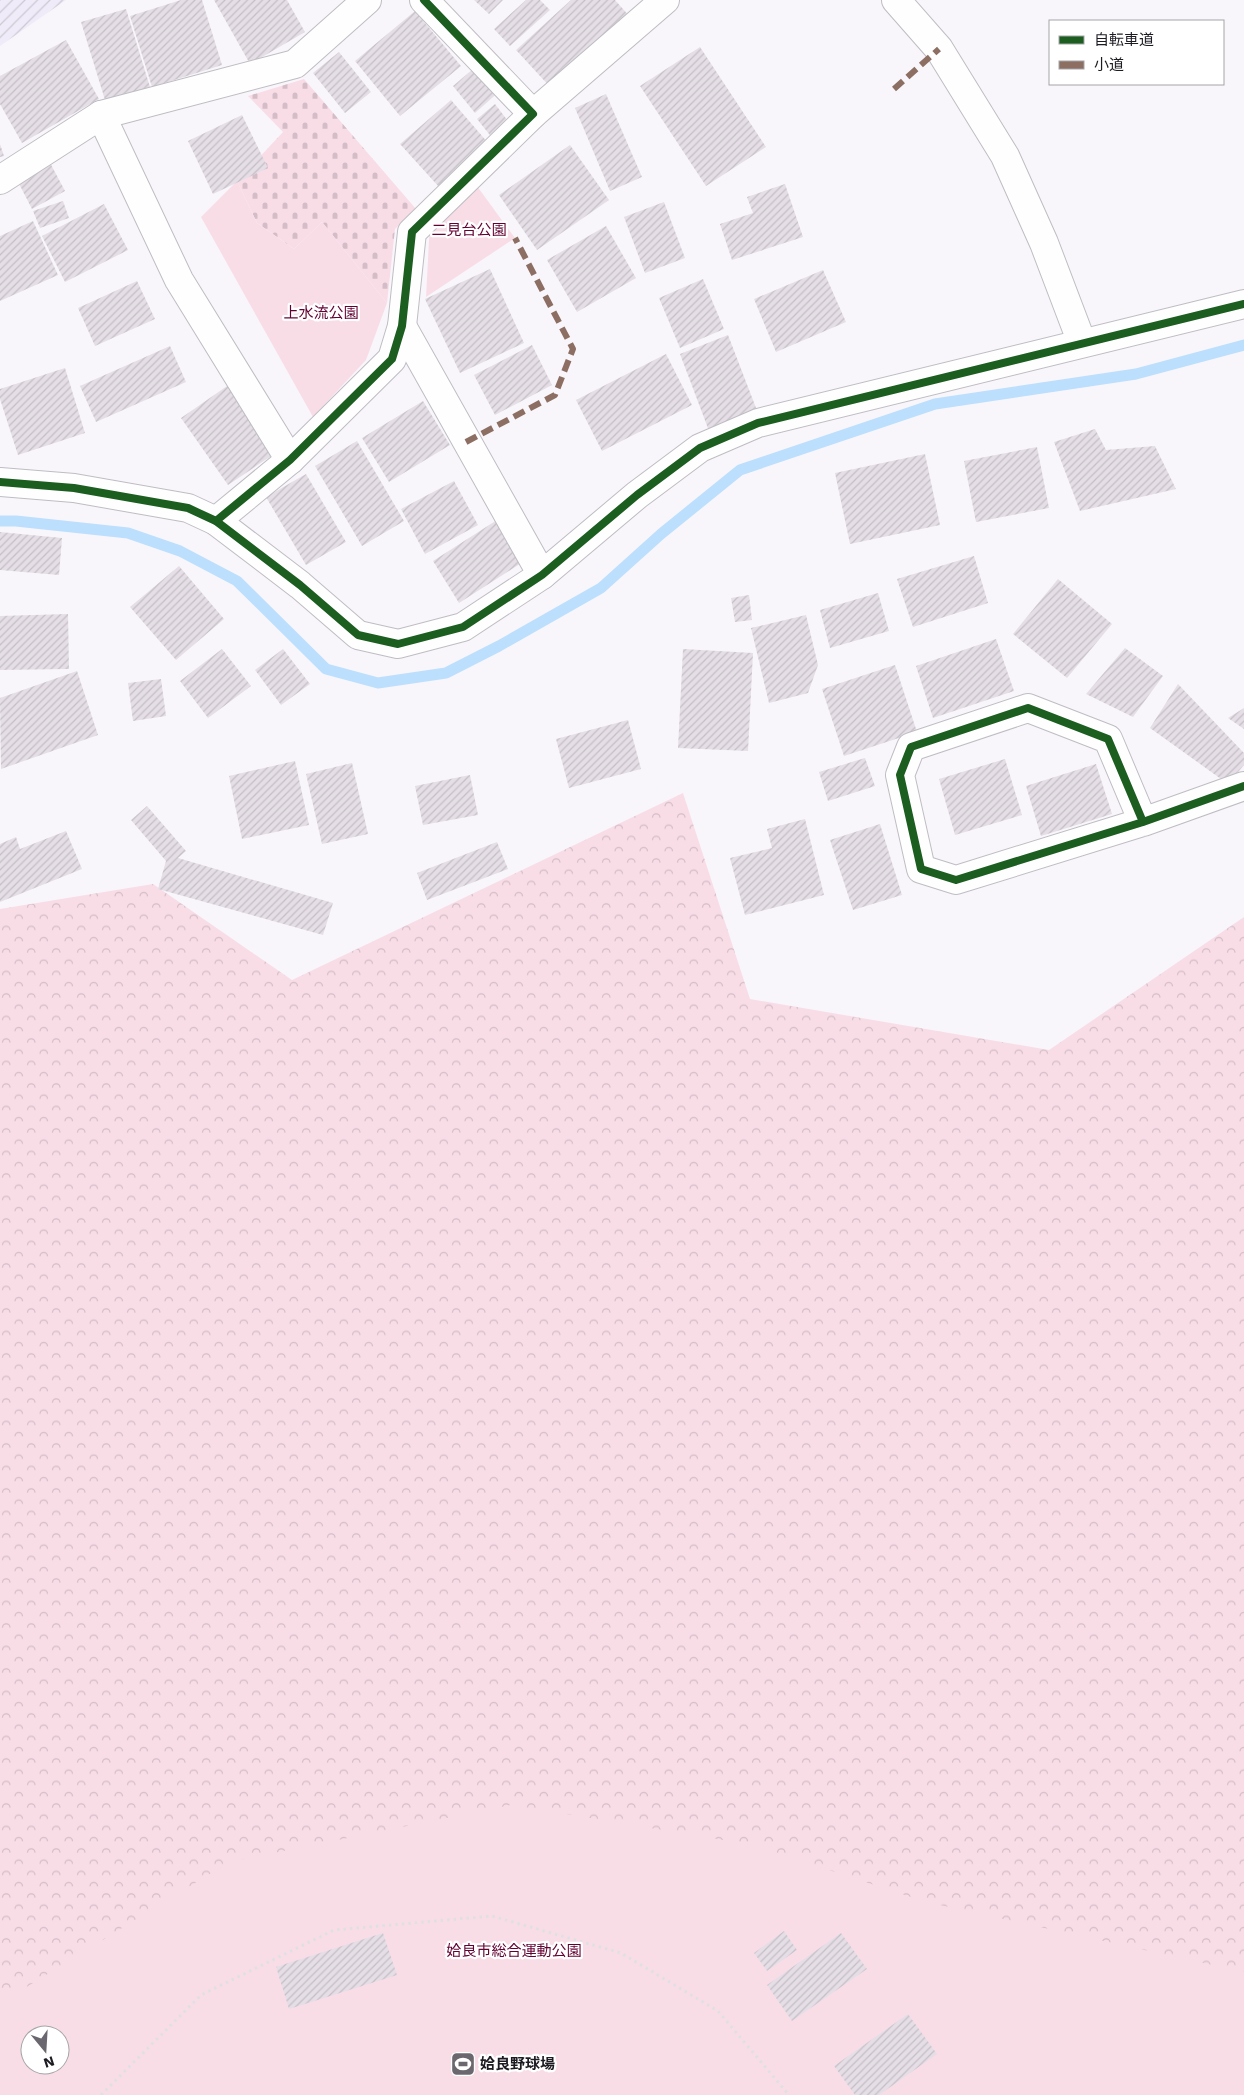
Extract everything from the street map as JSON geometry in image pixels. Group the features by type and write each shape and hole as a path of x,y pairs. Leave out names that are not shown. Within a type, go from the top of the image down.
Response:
{"street":[{"path":"0,180 101,115 295,64 367,0"},
{"path":"424,0 533,114"},
{"path":"216,521 290,460 392,359 402,326 412,232 533,114 665,0"},
{"path":"896,0 939,48 1006,156 1044,243 1082,342"},
{"path":"101,115 180,280 290,460"},
{"path":"0,482 74,488 188,508 216,521 300,585 358,635 398,644 463,627 542,575 636,495 700,448 758,423 1082,342 1244,304"},
{"path":"402,326 542,575"},
{"path":"1143,822 1108,739 1028,708 911,747 900,775 921,869 956,880 1143,822 1244,786"}],"path":[{"path":"101,2095 201,1995 334,1930 492,1916 621,1953 718,2011 789,2095"}],"shaded area":[{"path":"0,0 66,0 0,46"}],"green space":[{"path":"304,79 416,209 395,229 387,303 322,222 294,249 257,223 237,181 283,132 248,96"},
{"name":"上水流公園","path":"237,181 257,223 294,249 322,222 387,303 366,360 313,417 201,217"},
{"name":"二見台公園","path":"474,182 515,238 426,297 430,222"},
{"path":"683,793 750,999 1049,1050 1244,917 1244,2095 0,2095 0,909 153,884 292,980"},
{"name":"姶良市総合運動公園","path":"511,1805 753,1845 926,1902 1244,1972 1244,2095 0,2095 0,1999 25,1988 229,1862"}],"building":[{"path":"181,0 202,0 222,65 152,87 130,16"},
{"path":"214,0 287,0 305,32 250,64"},
{"path":"474,0 503,0 489,14"},
{"path":"526,0 540,0 550,10 510,46 494,29"},
{"path":"571,0 615,0 631,18 552,89 516,50"},
{"path":"126,9 150,87 105,100 81,22"},
{"path":"415,11 461,66 400,116 355,61"},
{"path":"66,40 99,99 22,143 0,104 0,76"},
{"path":"700,47 766,147 706,186 640,86"},
{"path":"339,52 371,92 345,113 313,73"},
{"path":"479,64 501,90 475,113 453,86"},
{"path":"606,94 642,177 610,191 575,108"},
{"path":"451,100 489,144 439,187 400,144"},
{"path":"495,104 511,125 493,139 477,119"},
{"path":"242,115 268,168 213,194 188,141"},
{"path":"0,144 4,156 0,157"},
{"path":"570,145 609,200 537,250 499,195"},
{"path":"48,159 65,191 32,209 15,176"},
{"path":"785,184 803,237 732,260 720,224 753,213 747,197"},
{"path":"63,201 69,218 40,228 33,211"},
{"path":"664,202 685,258 645,273 624,217"},
{"path":"104,204 128,250 65,282 42,236"},
{"path":"33,221 58,275 0,301 0,236"},
{"path":"606,226 636,278 577,312 547,260"},
{"path":"490,269 524,343 460,373 425,299"},
{"path":"823,270 846,322 776,352 754,299"},
{"path":"703,279 724,329 680,348 659,298"},
{"path":"137,281 155,319 95,346 78,308"},
{"path":"728,335 758,413 709,431 680,354"},
{"path":"532,345 552,385 495,415 474,375"},
{"path":"170,346 186,382 96,422 80,386"},
{"path":"666,354 692,405 602,451 576,400"},
{"path":"65,368 85,433 18,455 0,399 0,389"},
{"path":"230,384 277,452 228,485 181,418"},
{"path":"423,401 450,445 389,482 362,438"},
{"path":"1095,429 1106,450 1155,446 1176,489 1080,511 1054,442"},
{"path":"357,441 404,521 362,546 315,466"},
{"path":"1037,447 1049,508 976,522 964,461"},
{"path":"925,454 940,525 850,544 835,473"},
{"path":"306,474 346,542 306,565 266,497"},
{"path":"454,481 478,525 425,554 401,509"},
{"path":"497,520 523,562 459,603 433,561"},
{"path":"0,532 62,538 59,575 0,570"},
{"path":"974,556 988,603 913,627 897,579"},
{"path":"179,566 224,619 176,660 130,607"},
{"path":"1058,579 1112,624 1067,678 1013,634"},
{"path":"878,593 889,631 830,648 820,610"},
{"path":"749,595 752,620 735,622 731,598"},
{"path":"68,614 69,669 0,670 0,616"},
{"path":"806,615 818,665 808,693 769,703 751,628"},
{"path":"996,639 1014,691 933,718 916,666"},
{"path":"1125,648 1163,676 1133,717 1086,694"},
{"path":"222,649 251,686 208,718 180,681"},
{"path":"283,649 310,684 281,705 255,670"},
{"path":"683,649 753,653 748,751 678,748"},
{"path":"895,665 917,732 844,756 822,689"},
{"path":"77,671 98,735 1,769 0,698"},
{"path":"161,679 166,716 133,721 128,683"},
{"path":"1178,684 1244,753 1244,765 1228,784 1150,728"},
{"path":"1244,708 1244,729 1228,718"},
{"path":"628,720 641,769 569,788 556,739"},
{"path":"865,758 875,786 828,801 819,772"},
{"path":"1005,759 1022,815 955,835 939,779"},
{"path":"295,761 309,825 242,839 229,776"},
{"path":"352,763 368,834 322,844 306,774"},
{"path":"1096,764 1112,814 1041,836 1026,786"},
{"path":"470,775 478,815 423,825 415,786"},
{"path":"147,806 186,851 178,858 333,903 323,935 158,889 166,861 131,820"},
{"path":"805,819 824,895 745,915 730,858 772,848 767,829"},
{"path":"880,824 902,895 853,910 830,840"},
{"path":"66,831 82,869 0,902 0,844 16,837 20,849"},
{"path":"497,842 508,869 427,900 417,873"},
{"path":"784,1931 797,1950 767,1971 754,1953"},
{"path":"383,1933 397,1975 289,2009 276,1967"},
{"path":"841,1933 867,1969 792,2021 767,1985"},
{"path":"908,2014 937,2054 879,2095 855,2095 834,2066"}],"waterway":[{"path":"0,521 128,533 180,551 237,581 326,669 378,683 446,673 499,646 601,588 661,534 740,470 935,404 1136,374 1244,345"}],"marked path":[{"path":"894,89 939,49"},
{"path":"466,442 555,395 573,349 515,238"}],"cycle path":[{"path":"216,521 290,460 392,359 402,326 412,232 533,114 424,0"},
{"path":"0,482 74,488 188,508 216,521 300,585 358,635 398,644 463,627 542,575 637,495 700,448 758,423 1244,304"},
{"path":"1143,822 1108,739 1028,708 911,747 900,775 921,869 956,880 1143,822 1244,786"}],"place":[{"name":"姶良野球場","path":"463,2064"}]}
